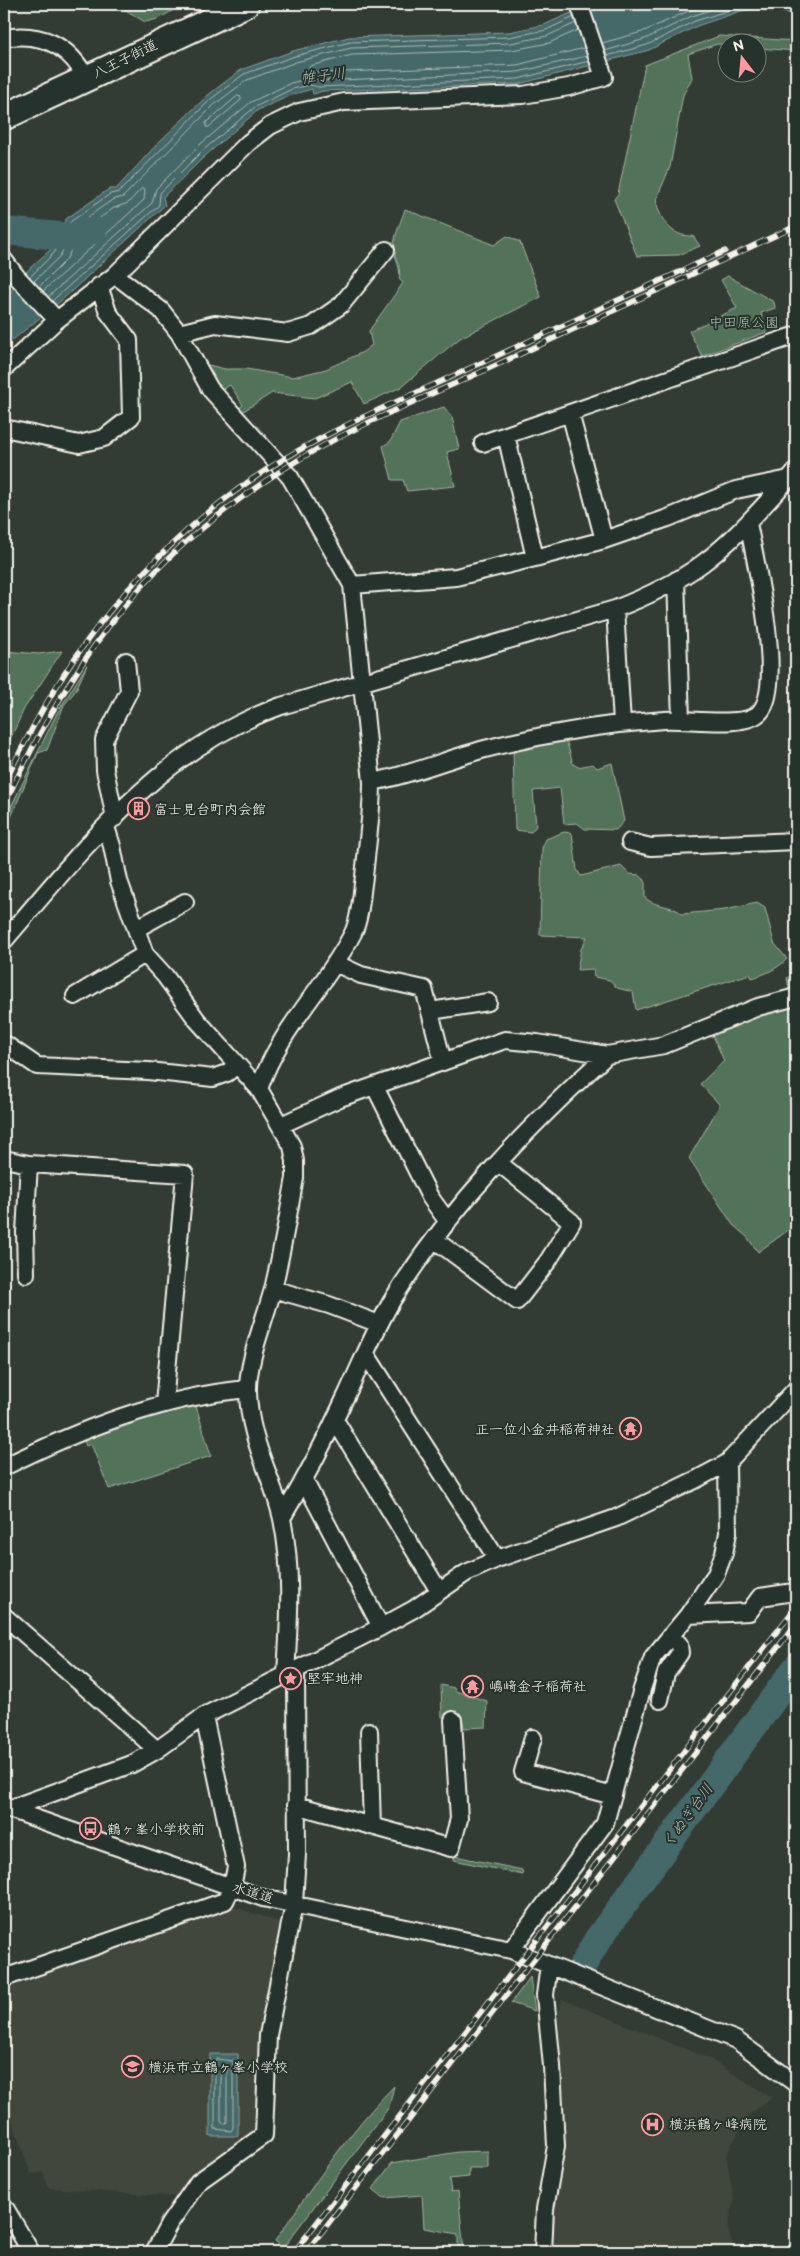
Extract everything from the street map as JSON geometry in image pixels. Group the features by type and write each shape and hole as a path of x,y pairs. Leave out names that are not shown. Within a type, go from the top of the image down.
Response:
{"highway":[{"name":"八王子街道","path":"4,117 246,4"}],"street":[{"path":"4,369 54,316 115,275 248,144 270,126 299,112 344,102 524,95 568,87 604,77 580,5"},
{"path":"4,38 13,36 44,40 63,47 78,64 86,78"},
{"path":"179,333 215,324 288,333 311,326 341,305 386,250"},
{"path":"4,260 16,277 54,316"},
{"path":"115,275 160,310 179,333 210,389 290,477 352,584 372,782 372,806 359,913 354,931 335,963 278,1044 259,1089"},
{"path":"4,428 79,444 104,438 131,417 129,340 108,312 99,286"},
{"path":"483,444 796,335"},
{"path":"570,413 604,540"},
{"path":"506,435 535,558"},
{"path":"352,584 456,576 535,558 604,540 668,518 736,490 793,475"},
{"path":"4,941 110,822 158,776 208,739 256,715 361,682 615,609 645,597 704,562 748,522 793,475"},
{"path":"372,782 398,777 484,750 573,730 596,728 622,722 681,719 728,722 754,717 761,712 765,704 771,666 748,522"},
{"path":"676,580 681,719"},
{"path":"615,609 622,722"},
{"path":"126,661 129,691 104,740 112,846 119,881 146,954 165,976 197,1020 259,1089 292,1146 295,1161 295,1178 272,1289 247,1389 250,1425 282,1518 288,1559 291,1602 291,1671 297,1854 294,1904 268,2035 264,2135 198,2182 169,2224 154,2252"},
{"path":"630,842 651,847 796,841"},
{"path":"136,929 185,902"},
{"path":"75,996 146,954"},
{"path":"335,963 362,975 424,989 443,1062"},
{"path":"281,1126 340,1098 505,1040 537,1043 607,1055 664,1045 758,1007 796,997"},
{"path":"431,1011 488,1002"},
{"path":"4,1044 37,1066 138,1071 213,1078 227,1073 237,1065"},
{"path":"282,1518 335,1420 379,1324 394,1298 448,1222 499,1163 550,1109 607,1055"},
{"path":"375,1087 430,1197 448,1222"},
{"path":"4,1159 29,1164 185,1174 164,1404"},
{"path":"435,1240 517,1301 548,1261 572,1222 499,1163"},
{"path":"26,1274 29,1164"},
{"path":"272,1289 329,1305 379,1324"},
{"path":"366,1354 497,1559"},
{"path":"4,1467 53,1442 164,1404 196,1396 247,1389"},
{"path":"7,1808 132,1764 157,1750 204,1716 381,1627 466,1573 497,1559 616,1518 726,1463 796,1389"},
{"path":"335,1420 439,1591"},
{"path":"511,1950 605,1823 644,1681 653,1657 688,1615 716,1574 724,1553 728,1533 726,1463"},
{"path":"304,1480 381,1627"},
{"path":"688,1615 750,1612 760,1596 794,1592"},
{"path":"4,1616 157,1750"},
{"path":"660,1700 666,1673 680,1653 678,1644 670,1636"},
{"path":"4,1978 225,1901 232,1887 236,1868 204,1716"},
{"path":"296,1805 451,1848 459,1819 453,1720"},
{"path":"369,1731 372,1826"},
{"path":"533,1738 523,1772 613,1796"},
{"name":"水道道","path":"7,1808 263,1898 511,1950 736,2040 796,2084"},
{"path":"543,2252 545,2209 556,2146 552,2066 544,1995 549,1965"},
{"path":"4,2206 9,2227 31,2252"}],"shaded area":[{"name":"横浜市立鶴ヶ峯小学校","path":"228,1905 284,1924 257,2132 181,2197 49,2188 43,2172 31,2174 4,2097 4,1987 86,1953"},
{"name":"横浜鶴ヶ峰病院","path":"562,1999 710,2059 772,2098 747,2116 726,2155 734,2200 728,2227 734,2252 550,2252 552,2211 566,2138 558,2016"}],"green space":[{"path":"116,4 184,4 158,19 145,22"},
{"path":"718,36 718,44 688,54 692,78 683,95 670,167 656,200 660,214 668,226 678,234 693,236 700,246 679,255 637,256 614,199 618,194 645,65"},
{"path":"768,39 796,41 796,51 768,49"},
{"path":"405,209 494,245 507,236 520,242 541,297 460,338 401,387 364,404 352,382 315,398 272,393 234,417 234,412 243,405 230,385 218,392 200,363 225,369 246,369 293,377 326,369 363,352 372,345 369,331 403,283 399,279 400,275 395,256 394,242"},
{"name":"中田原公園","path":"728,276 774,302 775,308 761,313 767,332 702,356 689,331 737,308 721,280"},
{"path":"444,407 452,417 459,449 447,452 455,486 407,491 403,480 392,480 383,446 390,442 400,422"},
{"path":"4,651 39,654 62,651 24,709 4,753"},
{"path":"87,665 76,690 64,705 47,750 38,753 4,834 4,821 57,713"},
{"path":"565,736 573,764 578,767 593,764 597,768 612,763 624,821 616,830 585,829 577,823 564,824 560,788 533,791 536,826 531,832 515,830 513,749"},
{"path":"564,832 572,833 577,870 581,876 621,866 629,874 639,875 645,880 645,898 682,914 725,910 757,903 765,908 774,943 787,959 767,973 752,978 750,974 636,1010 633,992 617,988 610,980 594,977 593,969 577,970 581,949 587,937 540,935 542,848 546,839"},
{"path":"796,972 796,993 790,994 787,978"},
{"path":"796,999 796,1229 794,1226 758,1252 747,1237 733,1225 689,1158 720,1105 700,1084 724,1061 711,1031"},
{"path":"194,1399 211,1456 109,1489 91,1444 86,1446 82,1434"},
{"path":"441,1685 487,1701 486,1727 464,1728 463,1721 442,1717"},
{"path":"455,1856 522,1870 523,1875 454,1860"},
{"path":"530,1977 535,2011 511,2003"},
{"path":"394,2086 389,2107 283,2248 275,2241 346,2141"},
{"path":"488,2151 488,2168 469,2168 469,2177 449,2179 451,2192 458,2191 464,2252 458,2252 458,2234 424,2228 422,2195 384,2198 373,2189 392,2163 458,2152"}],"water":[{"name":"帷子川","path":"591,4 796,4 796,14 756,9 741,11 697,26 649,50 519,84 323,91 313,94 312,89 294,94 258,110 205,156 163,197 165,205 63,299 4,347 4,299 30,268 50,250 66,219 109,189 116,189 159,142 208,95 241,70 293,51 349,37 509,32 544,25"},
{"path":"210,2054 238,2054 238,2136 210,2136"}],"waterway":[{"path":"4,231 72,237 93,230"},
{"name":"くぬぎ台川","path":"583,1965 598,1939 796,1668"}],"railway":[{"path":"4,805 61,697 82,663 106,630 158,568 222,512 270,478 307,455 359,427 796,226"},
{"path":"4,785 25,741 49,699 101,622 131,586 163,553 199,520 237,490 288,456 343,427 725,251"},
{"path":"294,2252 796,1607"},
{"path":"306,2252 796,1624"}],"place":[{"name":"富士見台町内会館","path":"138,809"},
{"name":"正一位小金井稲荷神社","path":"631,1429"},
{"name":"堅牢地神","path":"291,1678"},
{"name":"嶋﨑金子稲荷社","path":"473,1686"},
{"name":"鶴ヶ峯小学校前","path":"91,1829"},
{"name":"横浜市立鶴ヶ峯小学校","path":"132,2067"},
{"name":"横浜鶴ヶ峰病院","path":"653,2124"}]}
